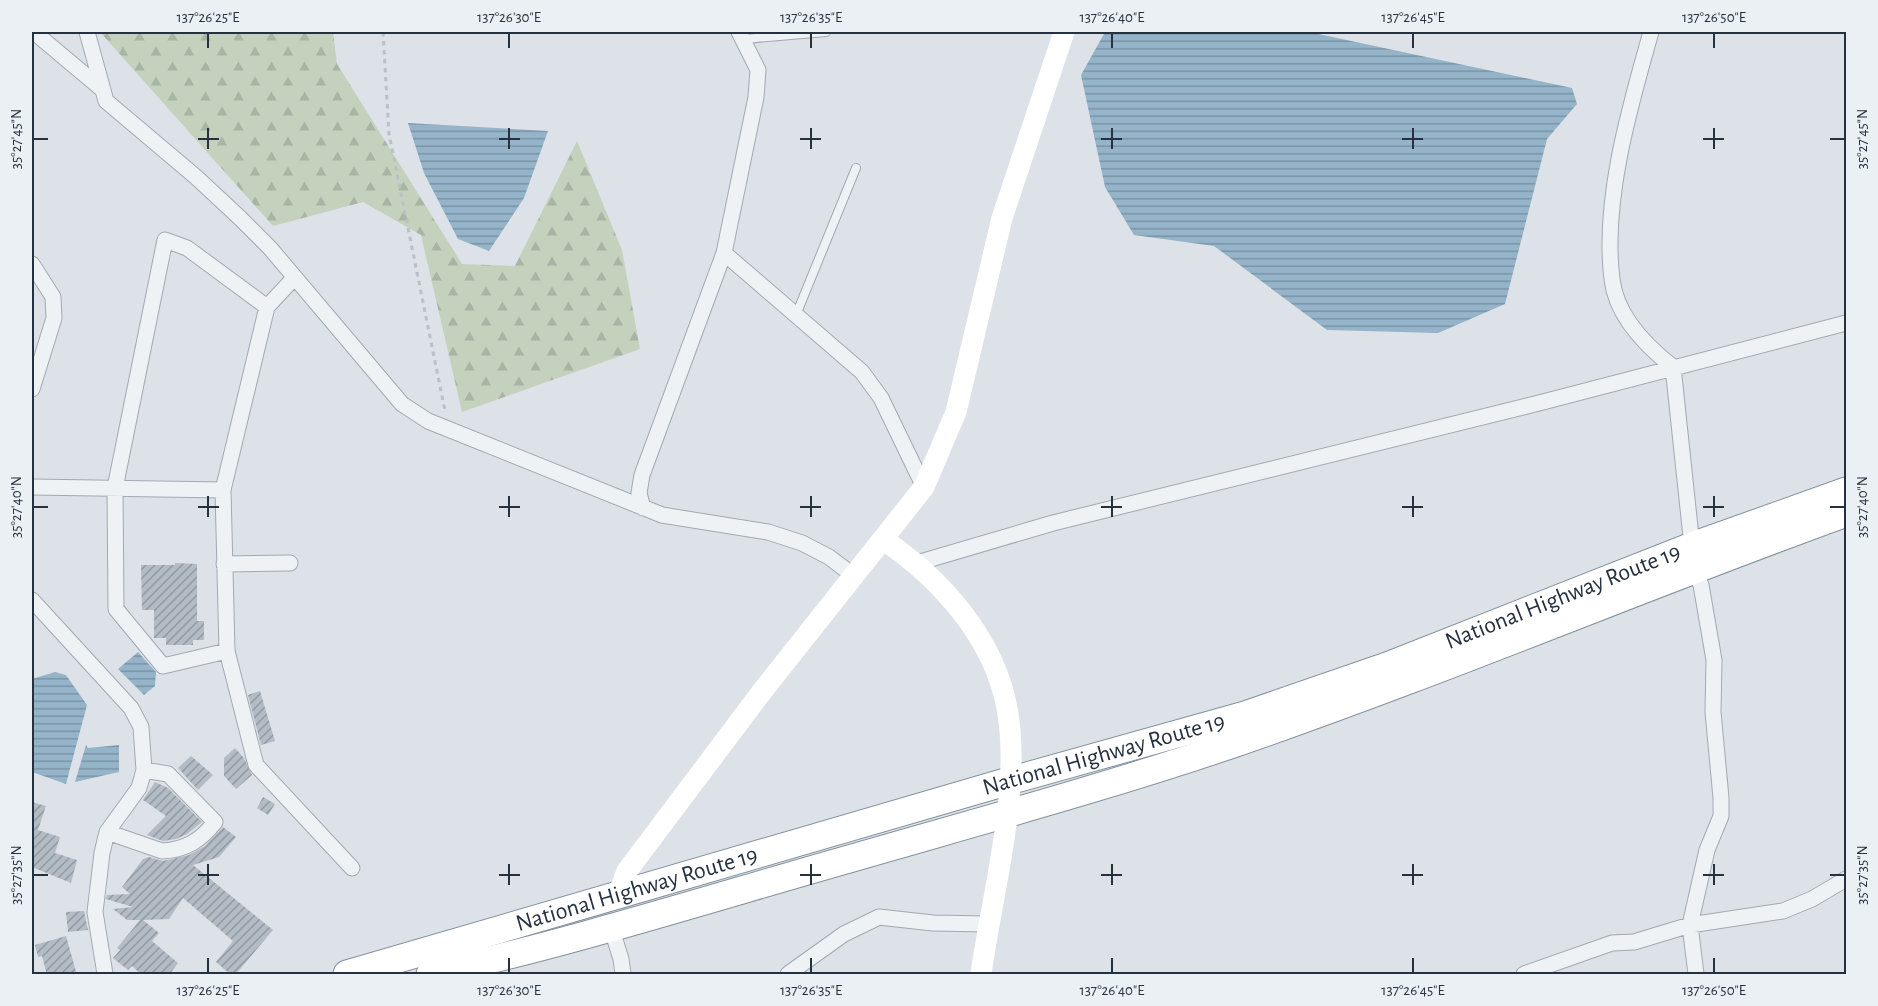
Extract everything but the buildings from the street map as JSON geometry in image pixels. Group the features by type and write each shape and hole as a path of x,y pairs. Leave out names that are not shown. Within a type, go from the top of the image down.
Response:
{"highway":[{"name":"National Highway Route 19","path":"430,975 611,927 1007,813 1255,736 1362,698 1846,491"},
{"name":"National Highway Route 19","path":"346,975 1256,711 1693,557 1846,513"}],"street":[{"path":"34,32 103,90"},
{"path":"87,32 106,101 233,211 402,404 428,421 662,515 768,532 802,543 829,556 854,576"},
{"path":"618,895 627,871 760,694 924,487 956,412 1002,218 1064,32"},
{"path":"1650,32 1627,120 1612,212 1612,280 1624,312 1645,345 1672,367 1693,557 1701,585 1714,660 1713,712 1721,816 1707,850 1690,925 1696,975"},
{"path":"643,508 639,493 642,475 724,253 756,97 758,70 742,35"},
{"path":"227,651 163,666 116,609 115,488 165,240 187,248 267,307"},
{"path":"724,253 862,372 881,398 924,487"},
{"path":"32,264 53,297 54,318 35,363 32,389"},
{"path":"294,278 267,307 223,489 227,651 256,765 352,868"},
{"path":"917,563 1053,523 1846,323"},
{"path":"32,487 223,489"},
{"path":"884,540 917,563 968,622 992,662 1007,708 1009,781 1007,813 981,975"},
{"path":"224,564 290,563"},
{"path":"32,600 131,708 141,727 144,770 140,788 113,820 107,832 95,912 105,975"},
{"path":"107,832 162,851 169,851 202,839 215,822 168,774 144,770"},
{"path":"1524,975 1612,943 1634,942 1690,925 1783,911 1812,899 1846,879"},
{"path":"788,975 844,934 879,917 933,923 988,924"},
{"path":"611,927 623,975"}],"lane":[{"path":"742,35 826,32"},
{"path":"796,315 856,168"}],"path":[{"path":"383,32 391,145 449,428"}],"green space":[{"path":"100,32 333,32 337,64 462,264 515,266 577,141 622,250 640,349 462,412 421,235 363,202 273,226"}],"water":[{"path":"1105,32 1309,32 1572,88 1577,104 1547,139 1505,304 1438,333 1327,330 1214,246 1134,235 1105,187 1081,75"},
{"path":"408,123 548,131 524,198 489,251 458,239 424,173"},
{"path":"138,652 156,672 155,686 144,695 118,669"},
{"path":"55,672 66,675 87,705 66,784 32,772 32,679"},
{"path":"86,745 88,748 119,745 119,772 75,782"}]}
